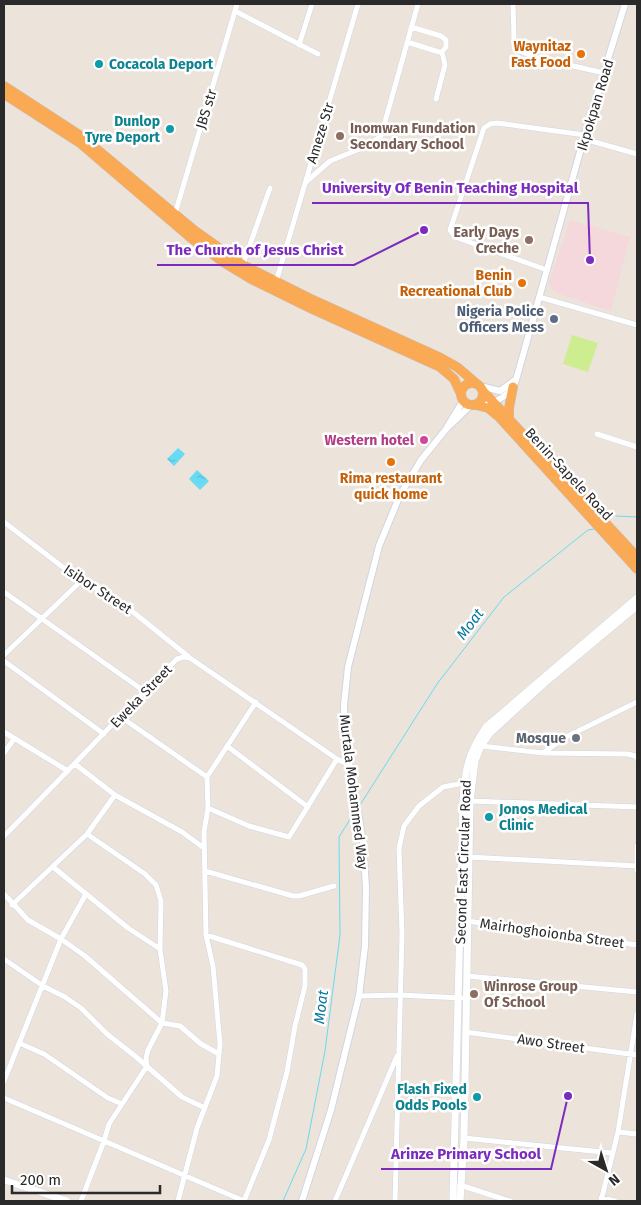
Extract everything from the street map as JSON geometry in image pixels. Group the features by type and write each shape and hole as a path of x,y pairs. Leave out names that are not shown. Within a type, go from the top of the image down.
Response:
{"highway":[{"path":"4,86 81,136 242,269"},
{"path":"4,94 80,143 191,238 223,262 242,269 312,309 440,367 454,379 470,402"},
{"name":"Benin-Sapele Road","path":"274,286 439,357 457,367 480,387 637,558"},
{"path":"470,383 480,387 483,397 470,402 466,385 470,383"},
{"path":"509,419 509,408 514,384"},
{"name":"Benin-Sapele Road","path":"470,402 499,417 637,569"}],"main road":[{"name":"Second East Circular Road","path":"453,1201 462,998 464,783 468,759 486,727 637,598"},
{"name":"Second East Circular Road","path":"460,1201 464,1138 465,1032 462,998 467,976 470,801 475,760 481,746 490,733 517,707 637,606"},
{"path":"4,1180 67,1201"}],"street":[{"name":"JBS str","path":"174,214 237,4"},
{"path":"299,45 312,4"},
{"name":"Ameze Str","path":"274,286 358,4"},
{"path":"305,182 330,161 367,146 380,136 418,4"},
{"path":"513,4 514,40 520,50 534,57 604,73"},
{"name":"Ikpokpan Road","path":"514,384 584,137 625,4"},
{"path":"235,11 318,54"},
{"path":"411,27 444,38 446,46 440,52"},
{"path":"407,42 440,52"},
{"path":"436,98 445,65 440,52"},
{"path":"547,270 455,237 450,230 484,128 490,124 497,123 584,137 637,154"},
{"path":"242,269 270,188"},
{"path":"539,297 637,325"},
{"path":"480,387 500,391 514,384"},
{"path":"470,402 494,402 508,394 514,384"},
{"name":"Murtala Mohammed Way","path":"302,1201 331,1110 359,996 365,946 366,888 363,842 344,734 346,680 353,644 379,546 400,495 421,460 470,402"},
{"path":"597,434 637,447"},
{"name":"Isibor Street","path":"4,522 82,580 133,612 190,658"},
{"path":"4,655 82,580"},
{"path":"4,592 144,691"},
{"path":"190,658 337,759 349,765"},
{"name":"Eweka Street","path":"4,836 177,659 190,658"},
{"path":"4,661 104,734"},
{"path":"178,1201 197,1128 217,1076 220,1044 212,966 206,935 204,832 208,808 207,777 256,702"},
{"path":"543,753 568,736 637,702"},
{"path":"121,717 207,777"},
{"path":"4,732 68,771"},
{"path":"4,753 14,739"},
{"path":"227,746 308,808"},
{"path":"481,746 543,753 637,755"},
{"path":"208,808 249,826 288,837 308,808 337,759"},
{"path":"76,764 115,795 182,832 204,848"},
{"path":"395,1201 402,934 399,848 404,826 420,806 443,787 464,783"},
{"path":"12,905 87,834 115,795"},
{"path":"470,801 637,807"},
{"path":"81,1201 109,1124 147,1066 148,1050 162,1023 166,991 160,950 161,901 156,885 145,874 87,834"},
{"path":"469,857 637,868 637,846"},
{"path":"52,867 128,928 160,950"},
{"path":"204,871 293,896 334,886"},
{"path":"4,894 12,905 28,920 61,939 85,956 162,1023 180,1026 201,1044 219,1054"},
{"path":"4,1080 61,939 86,894"},
{"name":"Mairhoghoionba Street","path":"467,921 637,945"},
{"path":"4,1098 185,1174 244,1201 270,1140 305,986 305,969 302,965 206,935"},
{"path":"4,959 43,986 65,997 81,1008 106,1034 147,1066 182,1097 205,1108"},
{"path":"467,976 637,992"},
{"path":"359,996 462,998"},
{"path":"615,1201 601,1200 634,1055 637,1014"},
{"name":"Awo Street","path":"465,1032 634,1055"},
{"path":"19,1044 44,1054 108,1098 122,1104"},
{"path":"335,1201 399,1053"},
{"path":"618,1132 637,1134"},
{"path":"464,1138 612,1153"},
{"path":"460,1185 510,1201"}],"shaded area":[{"path":"570,220 630,237 611,311 554,292 549,283"}],"green space":[{"path":"572,335 598,343 588,372 563,364"}],"water":[{"path":"178,448 185,454 174,466 167,459"},
{"path":"197,470 209,481 200,490 189,479"}],"waterway":[{"name":"Moat","path":"616,516 637,517"},
{"name":"Moat","path":"360,805 437,684 504,597 588,530 594,529"},
{"name":"Moat","path":"283,1201 306,1149 325,1051 340,935 339,837 354,813"}],"place":[{"name":"Waynitaz Fast Food","path":"581,54"},
{"name":"Cocacola Deport","path":"99,64"},
{"name":"Dunlop Tyre Deport","path":"170,129"},
{"name":"Inomwan Fundation Secondary School","path":"340,136"},
{"name":"The Church of Jesus Christ","path":"424,230"},
{"name":"Early Days Creche","path":"529,240"},
{"name":"University Of Benin Teaching Hospital","path":"590,260"},
{"name":"Benin Recreational Club","path":"522,283"},
{"name":"Nigeria Police Officers Mess","path":"554,319"},
{"name":"Western hotel","path":"424,440"},
{"name":"Rima restaurant quick home","path":"391,462"},
{"name":"Mosque","path":"576,738"},
{"name":"Jonos Medical Clinic","path":"489,817"},
{"name":"Winrose Group Of School","path":"474,994"},
{"name":"Arinze Primary School","path":"568,1096"},
{"name":"Flash Fixed Odds Pools","path":"477,1097"}]}
